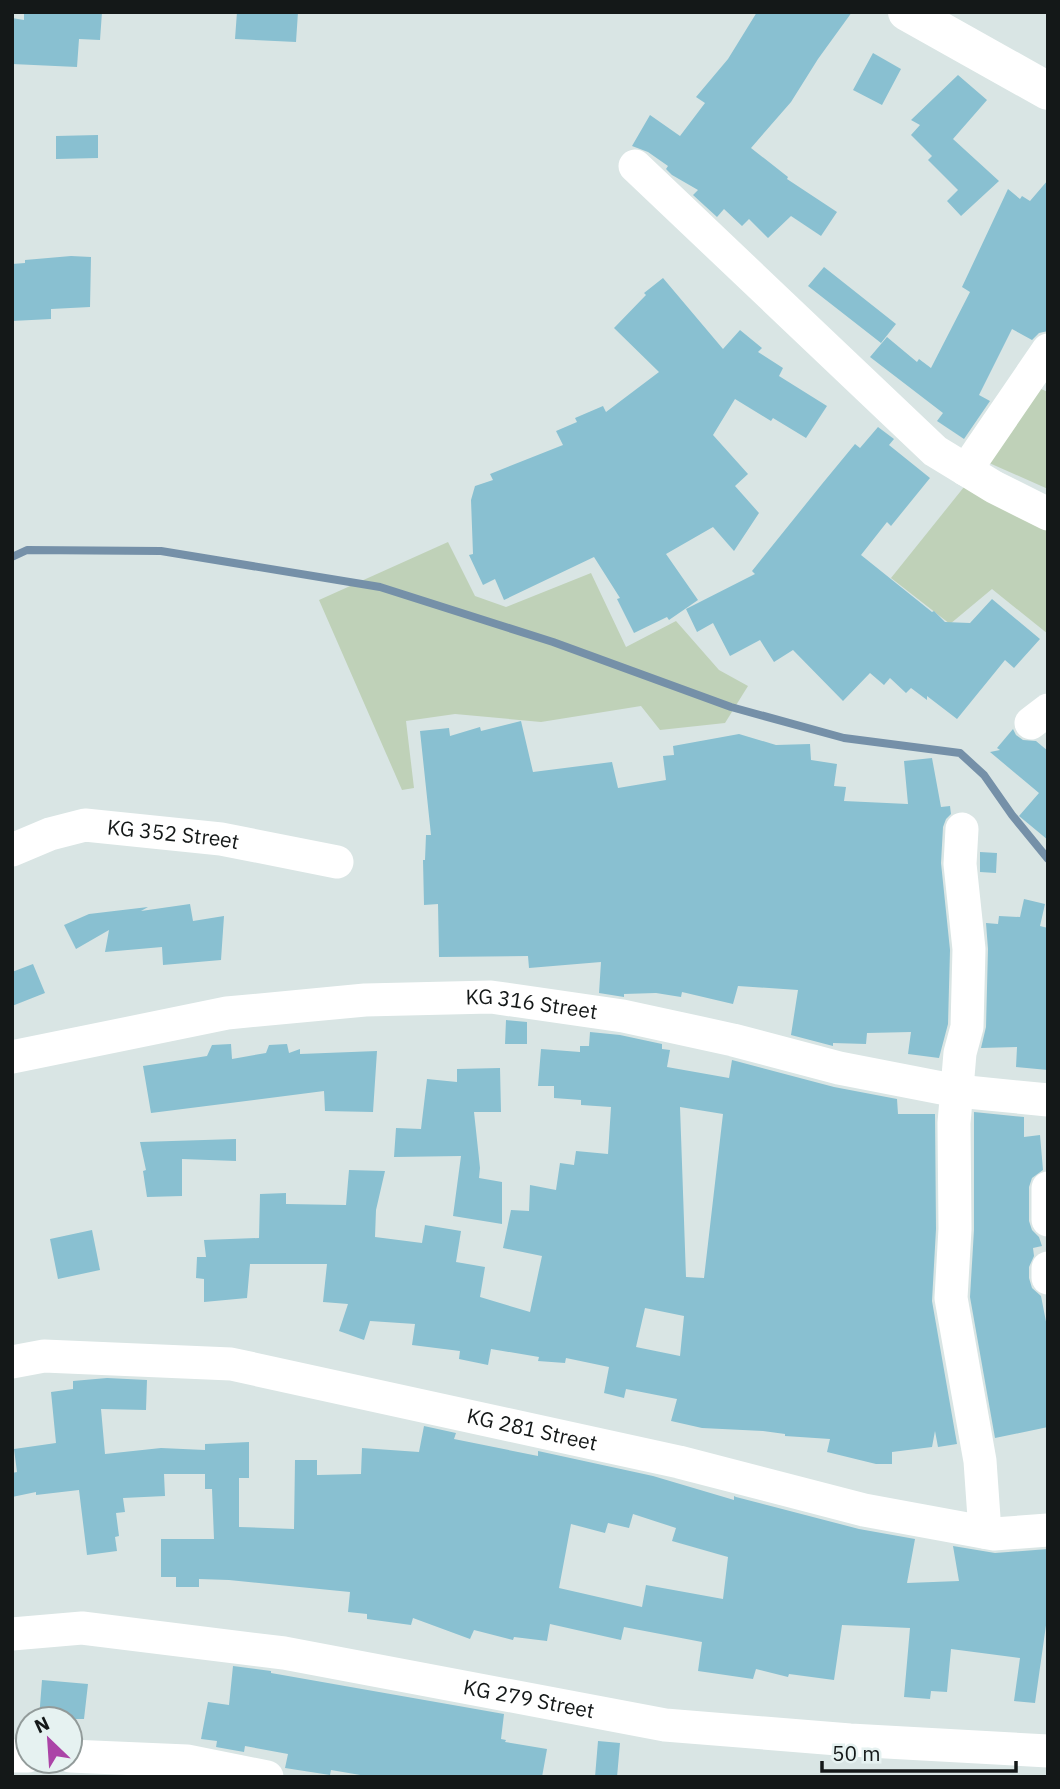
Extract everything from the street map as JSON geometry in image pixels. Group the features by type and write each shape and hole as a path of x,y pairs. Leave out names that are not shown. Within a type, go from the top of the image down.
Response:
{"main road":[{"path":"907,12 1048,90"}],"street":[{"path":"635,166 935,451 994,487 1048,514"},
{"path":"966,470 1048,349"},
{"name":"KG 352 Street","path":"12,850 50,834 85,825 221,839 337,862"},
{"path":"962,829 960,864 969,949 968,1014 960,1053 954,1123 956,1230 951,1298 980,1461 985,1532"},
{"name":"KG 316 Street","path":"12,1057 227,1013 365,1000 491,997 624,1016 733,1040 839,1069 957,1091 1048,1100"},
{"path":"1048,1188 1048,1220"},
{"path":"1048,1268 1048,1278"},
{"name":"KG 281 Street","path":"12,1363 44,1356 231,1364 679,1462 864,1510 994,1534 1048,1530"},
{"name":"KG 279 Street","path":"12,1634 82,1629 284,1653 665,1725 850,1740 1048,1751"},
{"path":"84,1758 267,1777"}],"green space":[{"path":"1034,386 1048,392 1048,489 987,462"},
{"path":"964,487 1048,527 1048,634 992,589 950,624 891,578"},
{"path":"448,542 475,596 506,607 591,573 626,647 676,621 719,670 748,686 725,723 660,730 641,706 541,722 455,714 406,721 414,788 402,790 319,600"}],"building":[{"path":"24,12 102,12 100,40 79,39 77,67 12,64 12,18 24,20"},
{"path":"237,12 298,12 296,42 235,39"},
{"path":"757,12 852,12 791,102 751,148 788,177 787,179 837,212 821,236 791,216 768,238 749,219 742,226 724,209 717,217 693,195 698,190 672,175 666,169 668,166 648,152 632,146 650,115 680,136 705,103 696,97 728,59"},
{"path":"873,53 901,69 882,105 853,90"},
{"path":"958,75 987,100 953,139 999,181 961,216 947,201 958,190 928,160 932,156 911,135 920,125 911,120"},
{"path":"98,135 98,158 56,159 56,136"},
{"path":"1048,180 1048,331 1039,333 1032,340 1012,329 979,395 990,401 964,439 937,421 943,413 870,357 887,337 917,362 919,359 931,368 970,292 962,287 1008,189 1020,199 1022,196 1030,201"},
{"path":"91,257 90,307 51,309 51,319 12,321 12,264 25,263 25,260"},
{"path":"824,267 896,324 881,343 808,286"},
{"path":"663,278 723,349 740,330 762,348 758,352 783,368 779,376 827,406 806,438 735,399 713,435 748,474 735,486 759,513 734,551 713,527 666,554 698,600 669,620 667,617 634,633 617,599 620,598 594,557 504,600 495,579 483,585 469,555 473,554 471,500 475,486 493,480 490,474 563,445 556,431 577,422 575,418 603,406 606,412 659,372 614,328 646,295 644,293"},
{"path":"878,427 894,439 889,445 930,478 891,526 887,522 861,555 945,622 970,623 992,599 1040,639 1014,668 1005,660 957,719 927,696 927,700 911,688 906,693 890,678 884,685 870,673 843,701 793,650 774,662 760,640 730,656 713,623 697,632 686,609 755,574 752,571 855,444 860,448"},
{"path":"521,721 533,772 612,762 618,788 666,780 663,756 674,755 673,746 739,734 776,745 810,744 811,760 837,764 834,786 846,787 844,801 908,804 904,761 932,758 941,807 950,806 951,814 943,827 941,863 950,950 948,1024 939,1058 908,1054 911,1032 867,1033 866,1044 833,1043 833,1046 791,1035 798,990 738,986 733,1004 682,992 681,997 656,993 624,994 624,997 599,993 601,962 529,968 528,956 439,957 438,904 424,905 423,860 426,835 431,835 420,731 449,728 450,736 480,727 481,731"},
{"path":"1013,729 1023,740 1036,741 1048,751 1048,840 1019,816 1039,793 990,752 1000,750 997,748"},
{"path":"980,852 997,853 996,873 980,872"},
{"path":"1024,899 1045,904 1040,926 1048,928 1048,1070 1016,1067 1017,1047 981,1048 986,1027 986,923 998,924 999,916 1020,917"},
{"path":"190,904 193,921 224,916 221,960 163,965 162,947 105,952 109,930 76,949 64,925 89,914 148,907 141,911"},
{"path":"33,964 45,993 12,1006 12,972"},
{"path":"506,1020 527,1022 527,1044 505,1044"},
{"path":"590,1032 620,1035 662,1044 662,1049 670,1050 667,1067 729,1078 732,1060 834,1087 897,1099 898,1114 935,1114 936,1229 932,1301 957,1444 938,1447 935,1431 932,1447 892,1452 892,1464 876,1464 827,1452 830,1439 785,1436 763,1431 702,1428 671,1421 677,1399 626,1389 624,1398 604,1393 609,1367 566,1358 565,1363 538,1361 539,1357 491,1349 488,1365 459,1359 460,1351 412,1345 415,1324 370,1321 364,1340 339,1331 348,1304 323,1302 327,1264 250,1264 247,1298 204,1302 204,1279 196,1278 197,1257 206,1257 204,1240 259,1238 260,1194 286,1193 286,1204 346,1205 349,1170 385,1171 376,1210 375,1237 422,1243 425,1225 461,1231 456,1262 485,1267 480,1297 530,1312 542,1256 503,1248 511,1210 529,1211 530,1185 556,1190 560,1163 574,1165 576,1151 608,1154 611,1107 581,1105 581,1100 554,1098 554,1086 538,1086 541,1049 580,1052 580,1046 589,1046","holes":["680,1107 723,1114 704,1278 686,1277","645,1308 684,1316 680,1356 636,1347"]},
{"path":"231,1044 232,1059 266,1053 269,1045 287,1044 289,1053 300,1049 300,1054 377,1051 373,1112 325,1111 324,1091 151,1113 143,1066 207,1056 212,1045"},
{"path":"500,1068 501,1112 474,1112 479,1178 502,1182 502,1224 453,1216 461,1156 394,1157 396,1128 421,1129 427,1079 457,1082 457,1069"},
{"path":"974,1112 1024,1117 1024,1137 1040,1135 1043,1170 1032,1178 1029,1187 1029,1221 1042,1246 1033,1248 1029,1278 1032,1288 1041,1296 1048,1332 1048,1427 995,1438 970,1297 974,1230"},
{"path":"236,1139 236,1161 182,1159 182,1196 147,1197 143,1171 146,1170 140,1142"},
{"path":"92,1230 100,1270 58,1279 50,1239"},
{"path":"107,1378 147,1380 146,1410 101,1409 105,1454 161,1448 205,1450 205,1444 249,1442 249,1478 239,1478 239,1527 294,1529 295,1460 317,1460 317,1475 361,1474 362,1448 419,1452 424,1426 456,1433 454,1439 538,1456 538,1451 653,1476 734,1500 734,1496 859,1529 915,1539 907,1583 959,1581 953,1546 995,1553 1048,1549 1048,1611 1035,1703 1014,1701 1020,1658 951,1649 947,1692 931,1691 930,1699 904,1697 910,1628 842,1625 834,1680 789,1674 788,1677 756,1669 753,1679 698,1671 702,1642 624,1627 621,1640 550,1624 547,1641 514,1637 513,1640 474,1630 470,1639 413,1618 411,1625 367,1619 367,1614 348,1612 350,1592 199,1579 199,1587 176,1587 176,1577 161,1577 161,1539 214,1539 212,1489 205,1489 205,1474 164,1474 165,1496 123,1498 125,1512 116,1513 119,1536 115,1537 117,1551 87,1555 79,1490 36,1495 36,1492 12,1497 12,1473 17,1472 14,1449 56,1443 51,1392 73,1389 73,1381","holes":["633,1514 676,1528 672,1541 728,1557 723,1599 646,1585 642,1607 559,1588 571,1524 605,1533 608,1523 629,1528"]},
{"path":"233,1666 504,1714 501,1739 547,1749 542,1777 372,1777 331,1770 330,1775 285,1768 288,1754 245,1746 244,1752 216,1747 217,1741 201,1739 208,1702 229,1705"},
{"path":"42,1680 88,1684 84,1719 84,1705 40,1705"},
{"path":"598,1741 620,1743 617,1777 595,1777"}],"waterway":[{"path":"12,557 27,550 161,551 380,587 553,642 731,707 844,738 960,753 984,775 1048,859"}]}
